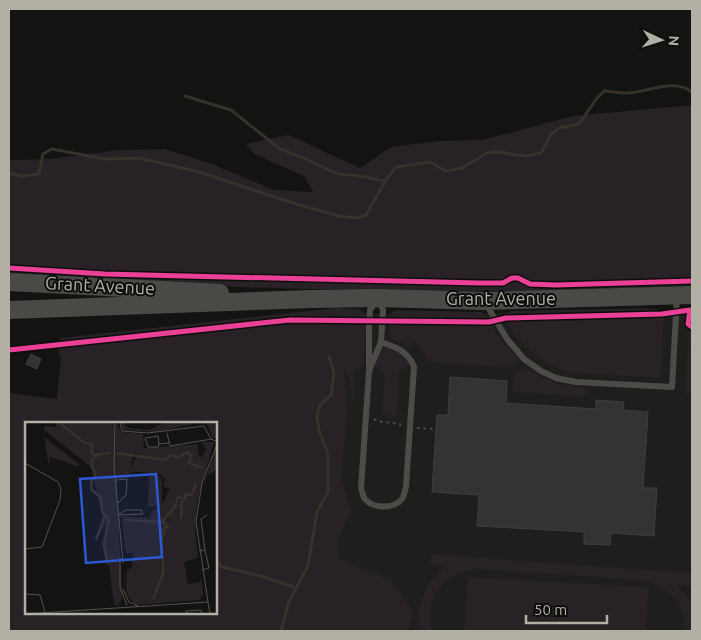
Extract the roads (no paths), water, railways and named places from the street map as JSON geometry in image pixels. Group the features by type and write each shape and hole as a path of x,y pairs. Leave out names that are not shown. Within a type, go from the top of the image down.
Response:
{"main road":[{"name":"Grant Avenue","path":"9,282 184,290 311,299"},
{"name":"Grant Avenue","path":"9,310 311,299 378,298 484,301 685,295"}],"lane":[{"path":"484,301 506,339 524,359 541,371 556,378 576,382 672,387 685,295"},
{"path":"378,298 370,310 369,372 361,488 364,499 372,504 384,507 395,504 402,499 406,487 414,367 410,358 403,351 381,342"},
{"path":"369,372 381,342 383,310 378,298"}],"waterway":[{"path":"9,173 22,176 39,174 43,154 52,149 105,159 139,158 199,172 339,216 356,218 366,215 387,178 396,167 430,162 446,171 462,168 487,153 500,152 528,156 541,153 551,134 560,128 579,124 604,91 632,93 659,87 676,86 692,92"},
{"path":"185,96 231,110 280,149 338,174 386,181"},
{"path":"281,631 289,602 308,566 317,512 328,492 328,454 319,431 317,415 320,405 331,395 334,373 329,356"},
{"path":"218,564 297,588"}]}
